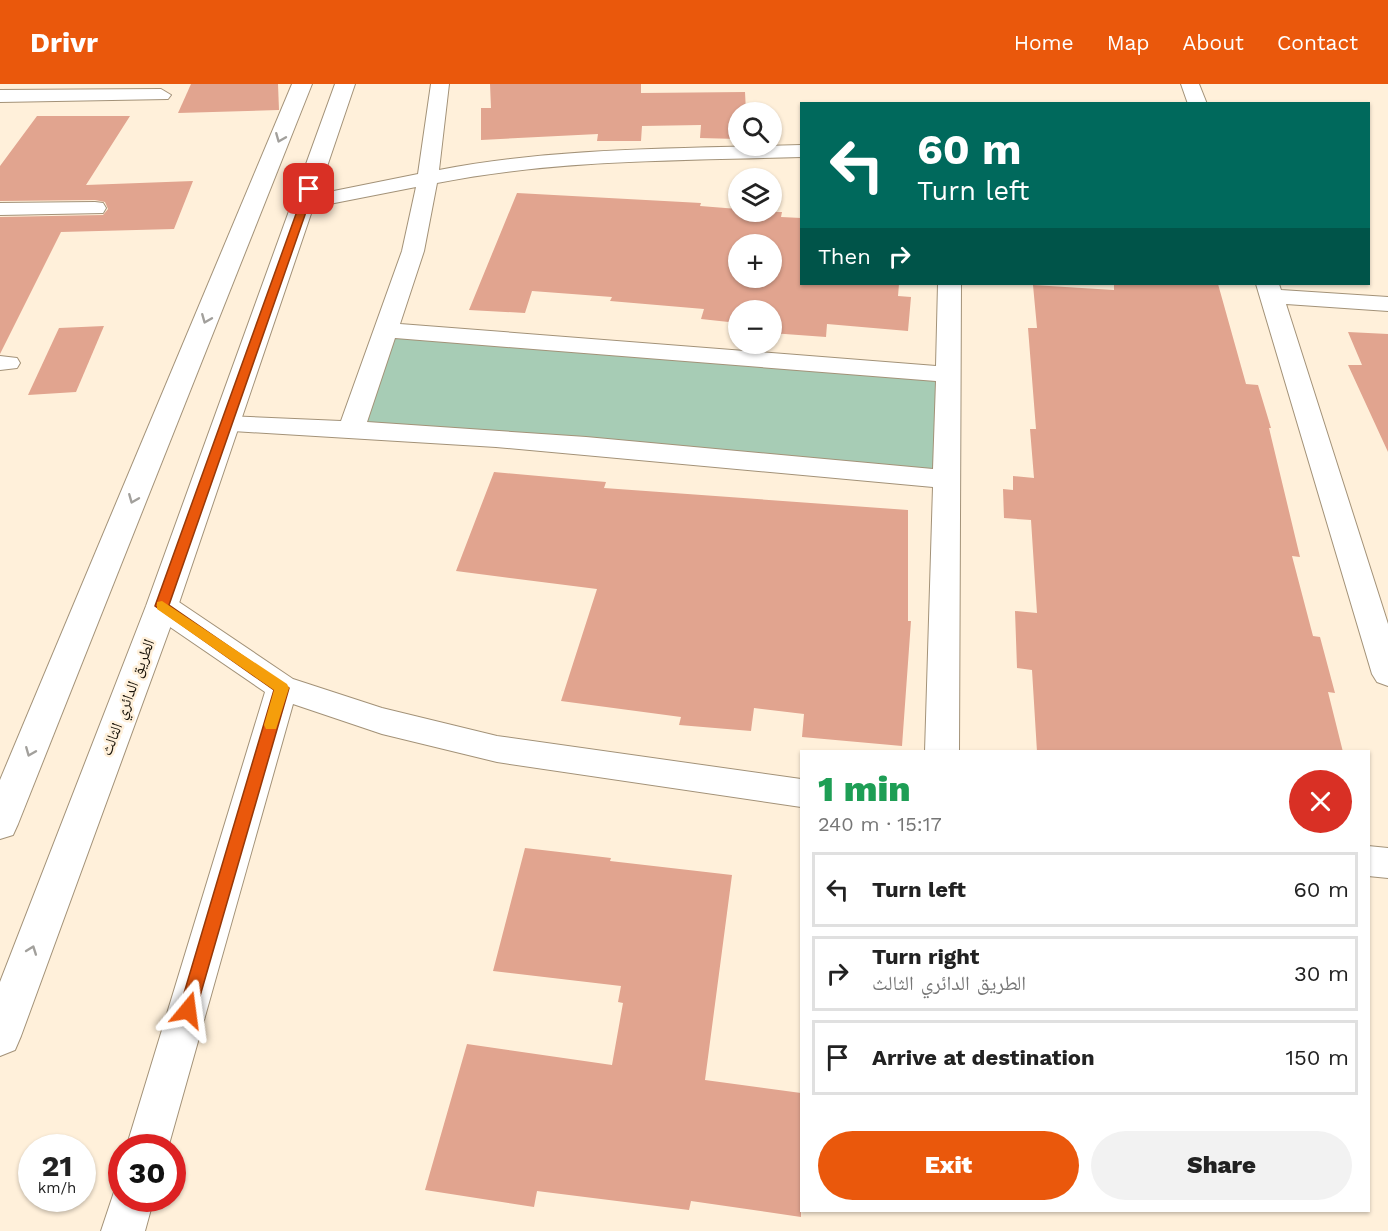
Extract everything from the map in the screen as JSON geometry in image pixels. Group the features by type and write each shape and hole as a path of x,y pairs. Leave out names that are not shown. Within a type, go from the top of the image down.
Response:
{"highway":[{"path":"0,824 302,84"},
{"name":"الطريق الدائري الثالث","path":"6,1021 162,606 345,84"}],"street":[{"path":"0,88 3,84"},
{"path":"352,428 413,251 428,178 440,84"},
{"path":"1190,84 1197,102"},
{"path":"0,96 161,95"},
{"path":"304,203 487,167 587,158 800,152"},
{"path":"0,208 95,208"},
{"path":"942,750 950,285"},
{"path":"1388,304 1270,290 1388,675"},
{"path":"387,330 948,374"},
{"path":"226,424 352,428 555,442 946,479"},
{"path":"162,606 282,688 382,721 497,749 800,793"},
{"path":"151,1134 282,688"},
{"path":"1370,861 1388,863"},
{"path":"123,1231 128,1212"}],"green space":[{"path":"389,331 954,375 952,479 357,427"}],"building":[{"path":"191,84 278,84 279,110 178,113"},
{"path":"490,84 641,84 641,93 745,92 746,102 728,102 728,139 700,138 701,125 642,126 641,141 597,141 598,134 481,140 481,108 491,108"},
{"path":"37,116 130,116 86,185 193,181 174,229 61,232 0,354 0,217 103,215 108,209 105,202 95,200 0,201 0,166"},
{"path":"517,193 701,203 700,206 728,208 728,222 782,222 782,217 800,218 800,285 899,285 898,296 911,297 908,331 827,324 826,337 782,334 782,300 728,300 728,322 701,319 704,309 610,301 612,297 532,291 525,313 469,310"},
{"path":"1033,285 1114,290 1114,285 1218,285 1246,384 1258,385 1271,428 1269,428 1300,557 1292,556 1313,636 1320,637 1335,693 1328,692 1342,750 1037,750 1032,670 1017,668 1015,611 1037,613 1031,520 1004,518 1003,489 1013,490 1013,476 1034,478 1030,429 1036,429 1028,328 1037,328"},
{"path":"104,326 76,392 28,395 59,328"},
{"path":"1348,332 1388,334 1388,452 1348,365 1362,365"},
{"path":"494,472 606,482 604,488 908,510 908,621 911,621 902,746 802,737 804,714 754,708 751,731 679,725 681,717 561,701 597,589 456,571"},
{"path":"525,848 611,858 610,861 732,875 705,1080 800,1093 801,1217 691,1201 689,1210 537,1191 534,1207 425,1190 467,1044 612,1065 623,1003 618,1002 621,986 493,971"}],"slow traffic":[{"path":"162,605 282,688 271,725"}],"route":[{"path":"188,1010 282,688 162,606 309,189"}]}
